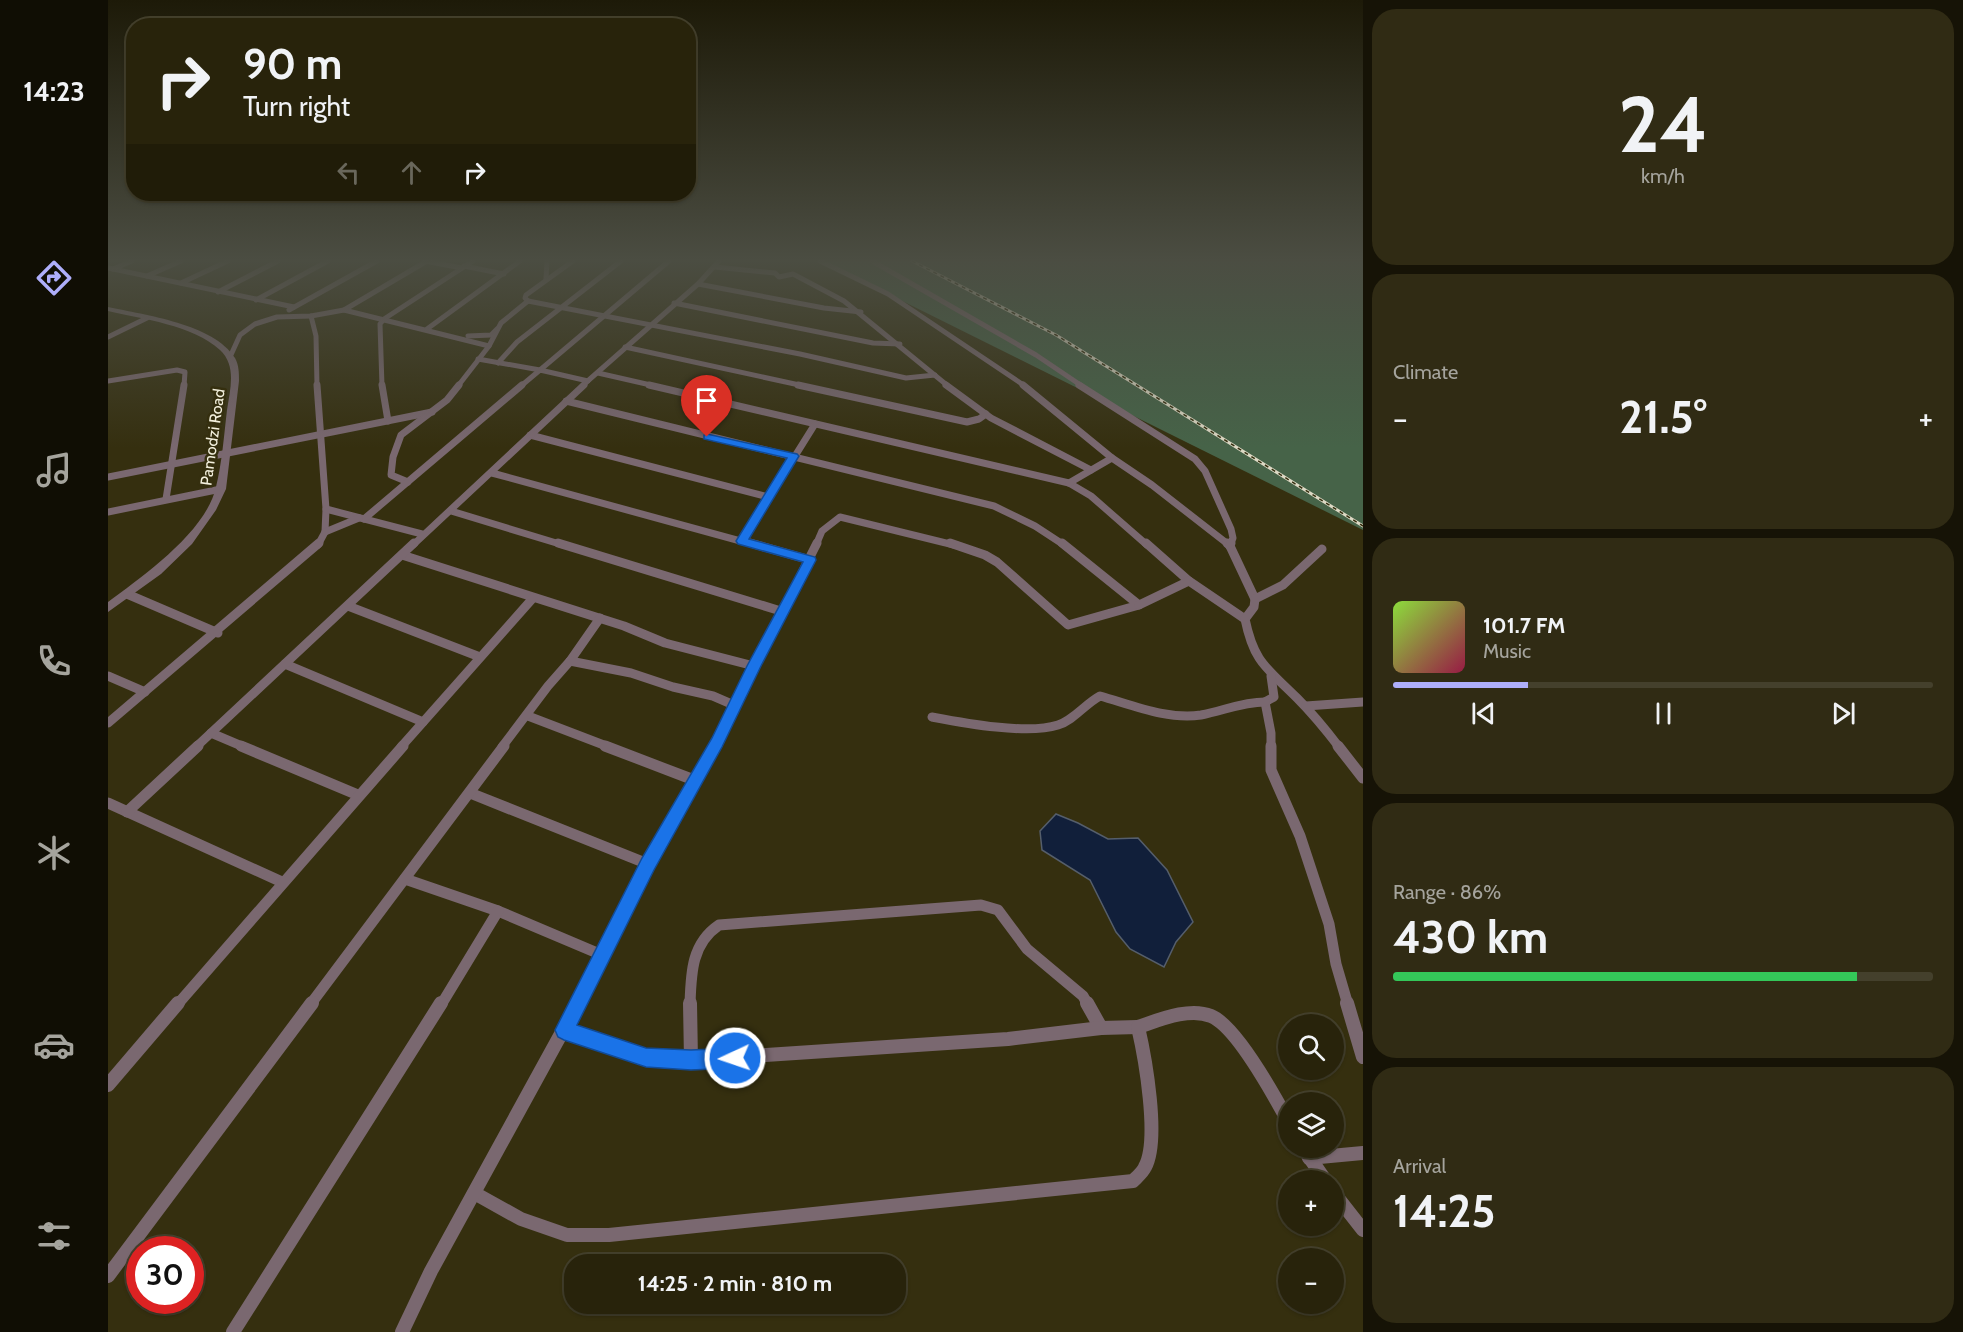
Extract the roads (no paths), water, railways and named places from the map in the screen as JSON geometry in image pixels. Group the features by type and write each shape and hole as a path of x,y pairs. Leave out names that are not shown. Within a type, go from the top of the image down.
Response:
{"street":[{"path":"108,337 136,323"},
{"path":"168,323 206,338 230,357 240,335 246,328 260,323"},
{"path":"108,723 218,633 316,548 325,532 326,509 315,323"},
{"path":"382,323 379,329 382,395 388,421"},
{"path":"402,323 489,346"},
{"path":"427,329 435,323"},
{"path":"460,337 491,335 501,323"},
{"path":"408,482 391,475 393,457 401,435 416,420 432,412 447,400 489,346 501,323"},
{"path":"498,363 517,342 540,323"},
{"path":"325,532 362,518 408,482 595,323"},
{"path":"642,323 800,354 906,378 935,375"},
{"path":"774,323 873,343 900,344"},
{"path":"875,323 935,375 986,414 1091,470"},
{"path":"933,323 1062,414 1112,458 1152,485 1230,546 1255,599 1254,608 1245,619"},
{"path":"980,323 1036,355 1103,401 1195,459 1205,471 1222,512 1232,529 1233,538 1230,546"},
{"path":"127,812 422,534 451,511 650,325"},
{"path":"625,347 967,422 980,419 986,414"},
{"name":"Pamodzi Road","path":"108,608 157,571 188,542 203,524 221,489 235,381 234,366 230,357"},
{"path":"478,359 588,381"},
{"path":"108,381 177,370 185,372 166,499"},
{"path":"598,373 1069,483 1099,502 1189,581 1245,619 1251,648 1271,676 1306,706 1363,778"},
{"path":"566,402 994,506 1025,518 1071,549 1139,605"},
{"path":"108,477 388,421 416,420"},
{"path":"742,541 815,424"},
{"path":"530,435 768,497"},
{"path":"1069,483 1112,458"},
{"path":"492,472 810,560"},
{"path":"108,512 221,489"},
{"path":"326,509 422,534"},
{"path":"451,511 784,612"},
{"path":"402,1332 431,1271 476,1194 564,1030 648,864 736,706 754,666 810,560 822,531 840,517 945,542 985,555 996,561 1068,625 1139,605 1189,581"},
{"path":"1255,599 1284,585 1322,549"},
{"path":"402,555 600,618 665,644 754,666"},
{"path":"127,594 218,633"},
{"path":"108,1085 282,882 533,598"},
{"path":"348,606 480,657"},
{"path":"108,1276 600,618"},
{"path":"570,661 631,673 674,687 713,696 736,706"},
{"path":"285,664 423,722"},
{"path":"108,676 145,692"},
{"path":"933,717 993,728 1054,727 1076,715 1086,703 1100,696 1176,716 1194,716 1246,703 1265,702 1274,697 1271,676"},
{"path":"1265,702 1271,734 1271,770 1300,836 1329,924 1336,964 1363,1057"},
{"path":"1306,706 1363,702"},
{"path":"528,716 694,780"},
{"path":"211,732 358,795"},
{"path":"470,793 648,864"},
{"path":"108,803 282,882"},
{"path":"405,879 498,911 602,955"},
{"path":"691,1060 691,986 695,952 710,928 719,925 949,906 981,905 998,910 1027,949 1083,996 1101,1028"},
{"path":"233,1332 372,1115 498,911"},
{"path":"564,1030 646,1058 691,1060 1008,1039 1138,1026 1180,1013 1211,1015 1224,1024 1278,1102"},
{"path":"476,1194 520,1219 567,1235 609,1235 1133,1181 1146,1166 1151,1135 1148,1072 1138,1026"},
{"path":"1344,1153 1363,1153"},
{"path":"1344,1206 1363,1230"}],"water":[{"path":"1056,814 1108,839 1138,838 1167,870 1193,922 1176,942 1164,967 1130,949 1116,932 1090,880 1042,850 1040,831"}],"railway":[{"path":"1033,323 1056,335 1363,526"}]}
